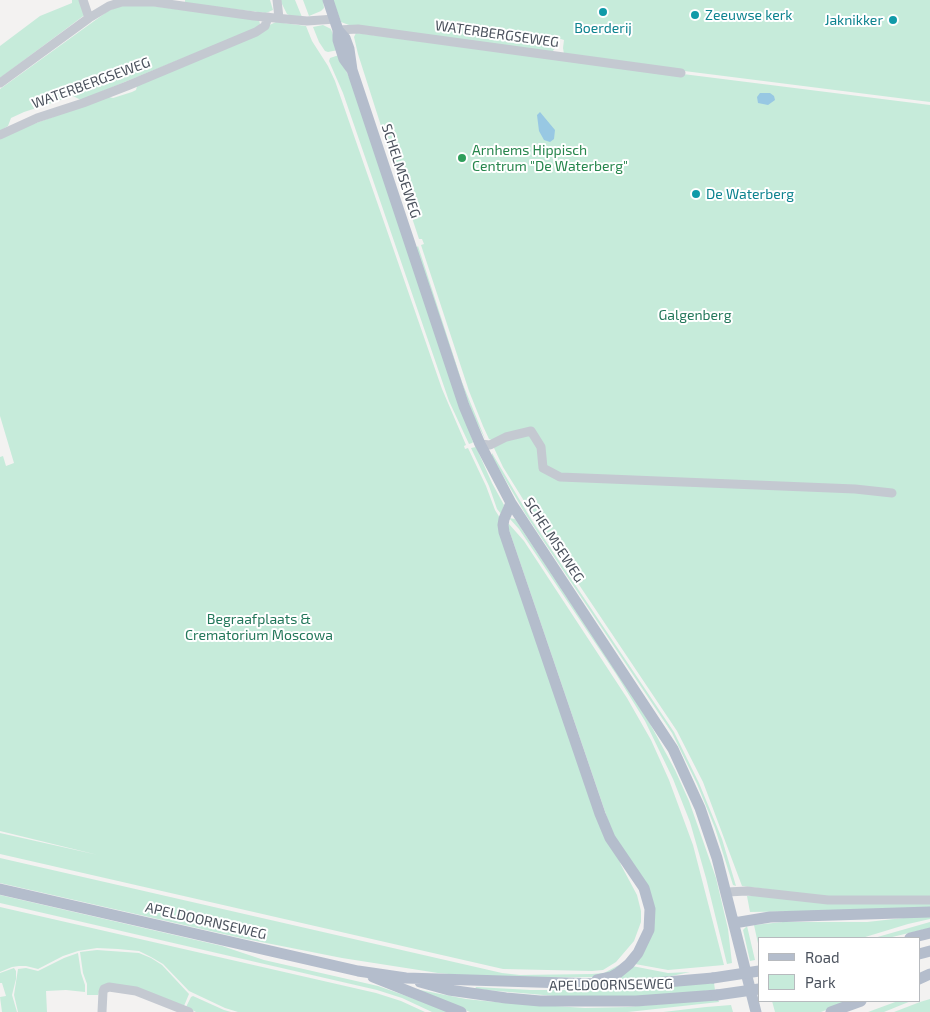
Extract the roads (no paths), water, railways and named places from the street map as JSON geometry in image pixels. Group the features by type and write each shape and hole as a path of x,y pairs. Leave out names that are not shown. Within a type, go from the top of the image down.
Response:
{"main road":[{"name":"SCHELMSEWEG","path":"328,0 344,60 352,70 451,371 480,444 512,503 673,749 700,808 717,858 756,1012"},
{"path":"512,503 504,519 504,532 600,814 610,838 642,884 650,909 650,924 647,936 629,964 611,977 580,984"},
{"name":"APELDOORNSEWEG","path":"0,889 358,971 406,978 449,990 506,998 540,1001 636,1001 717,995 758,989"},
{"path":"734,922 770,917 930,912"},
{"path":"915,937 930,934"},
{"path":"358,971 461,1012"},
{"name":"APELDOORNSEWEG","path":"406,978 459,978 504,982 580,984 640,984 713,978 758,971"},
{"path":"831,1012 858,1002"}],"street":[{"path":"83,0 89,18"},
{"path":"277,0 280,18"},
{"name":"WATERBERGSEWEG","path":"0,83 89,18 109,6 132,1 154,2 307,21 358,30 681,73"},
{"name":"WATERBERGSEWEG","path":"0,135 37,118 82,104 120,89 256,32 265,26 268,17"},
{"path":"480,444 490,445 506,437 531,431 541,447 543,468 560,477 855,489 892,493"},
{"path":"727,892 746,891 828,900 930,900"},
{"path":"102,1012 102,992 109,987 136,992 190,1012"}],"water":[{"path":"760,93 770,93 774,96 775,100 768,105 758,103 757,97"},
{"path":"540,112 555,130 554,139 550,142 544,140 539,131 537,115"}],"place":[{"name":"Boerderij","path":"603,12"},
{"name":"Zeeuwse kerk","path":"695,15"},
{"name":"Jaknikker","path":"893,20"},
{"name":"Arnhems Hippisch Centrum \"De Waterberg\"","path":"462,158"},
{"name":"De Waterberg","path":"696,194"}],"park label":[{"name":"Galgenberg","path":"695,315"},
{"name":"Begraafplaats & Crematorium Moscowa","path":"259,628"}]}
